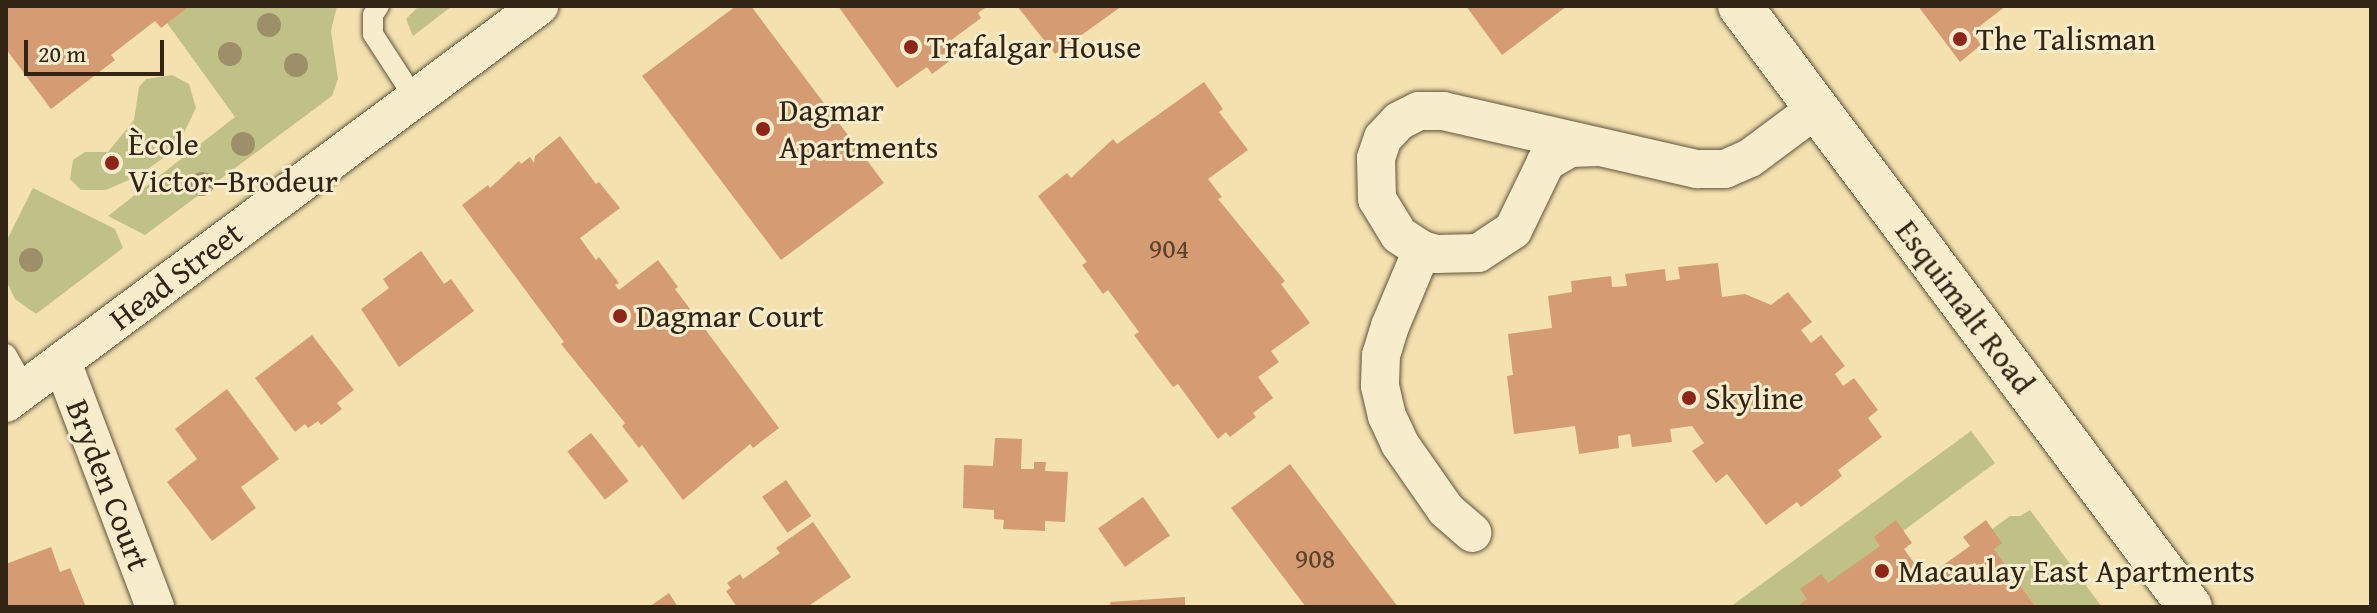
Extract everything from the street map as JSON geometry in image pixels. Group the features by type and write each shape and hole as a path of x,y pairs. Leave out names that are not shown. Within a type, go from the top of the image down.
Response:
{"main road":[{"name":"Esquimalt Road","path":"1740,6 2190,607"}],"street":[{"name":"Head Street","path":"16,396 539,6"},
{"path":"1598,147 1570,148 1546,162 1513,230 1478,253 1436,254 1422,250 1399,235 1377,199 1376,158 1383,138 1399,121 1419,111 1443,111 1697,169 1725,169 1750,158 1816,109"},
{"path":"1422,250 1381,355 1380,386 1387,416 1400,444 1446,510 1472,533"},
{"name":"Bryden Court","path":"62,362 155,607"}],"lane":[{"path":"379,6 373,15 373,34 415,99"},
{"path":"6,354 16,396"}],"green space":[{"path":"190,6 337,6 331,31 338,79 332,96 145,235 108,216 235,117 167,23"},
{"path":"419,6 452,6 413,36 406,19"},
{"path":"172,75 189,84 196,108 179,143 138,176 106,190 81,190 70,179 73,160 85,152 108,152 134,120 139,87 146,79"},
{"path":"33,188 115,229 123,248 36,314 15,299 6,280 7,240"},
{"path":"1971,431 1995,463 1895,537 1796,607 1730,607"},
{"path":"2030,510 2102,607 2036,607 1984,535 2010,516 2020,516"}],"building":[{"path":"6,6 190,6 161,28 155,21 111,55 115,60 51,109 6,49"},
{"name":"Dagmar Apartments","path":"736,6 751,6 884,183 781,260 642,76"},
{"name":"Trafalgar House","path":"838,6 988,6 978,13 981,18 950,41 959,54 932,74 927,67 897,88"},
{"path":"1017,6 1122,6 1055,54"},
{"path":"1466,6 1567,6 1502,55"},
{"name":"The Talisman","path":"1918,6 2006,6 1972,32 1981,45 1960,62"},
{"path":"1204,82 1223,109 1219,112 1248,150 1208,179 1222,197 1218,199 1285,281 1281,284 1310,323 1271,351 1279,362 1258,377 1273,398 1253,413 1256,417 1230,437 1226,432 1218,439 1178,384 1173,387 1134,335 1139,332 1108,290 1103,294 1082,265 1087,262 1038,196 1067,173 1071,178 1113,139 1117,144"},
{"name":"Dagmar Court","path":"560,136 596,184 599,182 620,208 580,238 596,260 599,257 619,283 615,285 619,290 658,260 678,287 675,289 779,428 753,448 750,444 683,500 642,445 639,448 622,426 625,423 561,344 564,342 462,205 488,185 490,188 519,161 521,164 530,157 534,163 535,156"},
{"path":"421,251 444,284 451,279 474,311 399,367 361,309 389,288 383,279"},
{"name":"Skyline","path":"1718,263 1722,297 1745,294 1771,305 1788,292 1812,322 1801,330 1811,343 1821,335 1845,366 1835,374 1843,386 1854,378 1878,410 1868,418 1882,437 1838,470 1842,476 1801,507 1797,502 1766,525 1727,474 1716,483 1692,451 1704,443 1692,426 1670,429 1672,442 1632,447 1630,434 1618,436 1619,448 1579,454 1575,426 1514,434 1507,376 1513,375 1508,334 1552,328 1548,296 1572,292 1571,281 1611,276 1612,287 1627,286 1625,274 1665,269 1666,281 1680,279 1678,267"},
{"path":"312,335 354,390 337,403 342,409 321,425 318,421 308,428 305,424 295,432 255,378"},
{"path":"227,389 279,459 241,487 256,508 212,541 167,482 197,459 175,429"},
{"path":"591,433 629,481 605,500 567,451"},
{"path":"995,438 1022,439 1021,469 1034,469 1034,462 1046,462 1045,471 1068,472 1065,522 1045,521 1045,531 1003,529 1004,520 994,519 994,510 963,508 964,465 993,466"},
{"path":"1290,464 1398,607 1306,607 1231,508"},
{"path":"786,480 811,516 787,533 762,497"},
{"path":"1143,497 1170,536 1125,567 1098,529"},
{"path":"1896,520 1912,543 1904,549 1925,578 1970,546 1963,537 1986,520 2002,543 1994,549 2036,607 1796,607 1807,599 1800,589 1821,574 1828,583 1880,546 1874,537"},
{"path":"813,522 851,577 807,607 737,607 726,591 731,588 727,583 740,574 743,579 780,553 776,548"},
{"path":"51,547 60,572 70,568 86,607 6,607 6,564"},
{"path":"669,593 678,607 649,607"},
{"path":"1185,597 1185,607 1111,607 1110,602"}],"place":[{"name":"The Talisman","path":"1960,39"},
{"name":"Trafalgar House","path":"911,47"},
{"name":"Dagmar Apartments","path":"763,129"},
{"name":"Ècole Victor–Brodeur","path":"112,163"},
{"name":"Dagmar Court","path":"620,316"},
{"name":"Skyline","path":"1689,398"},
{"name":"Macaulay East Apartments","path":"1882,571"}]}
